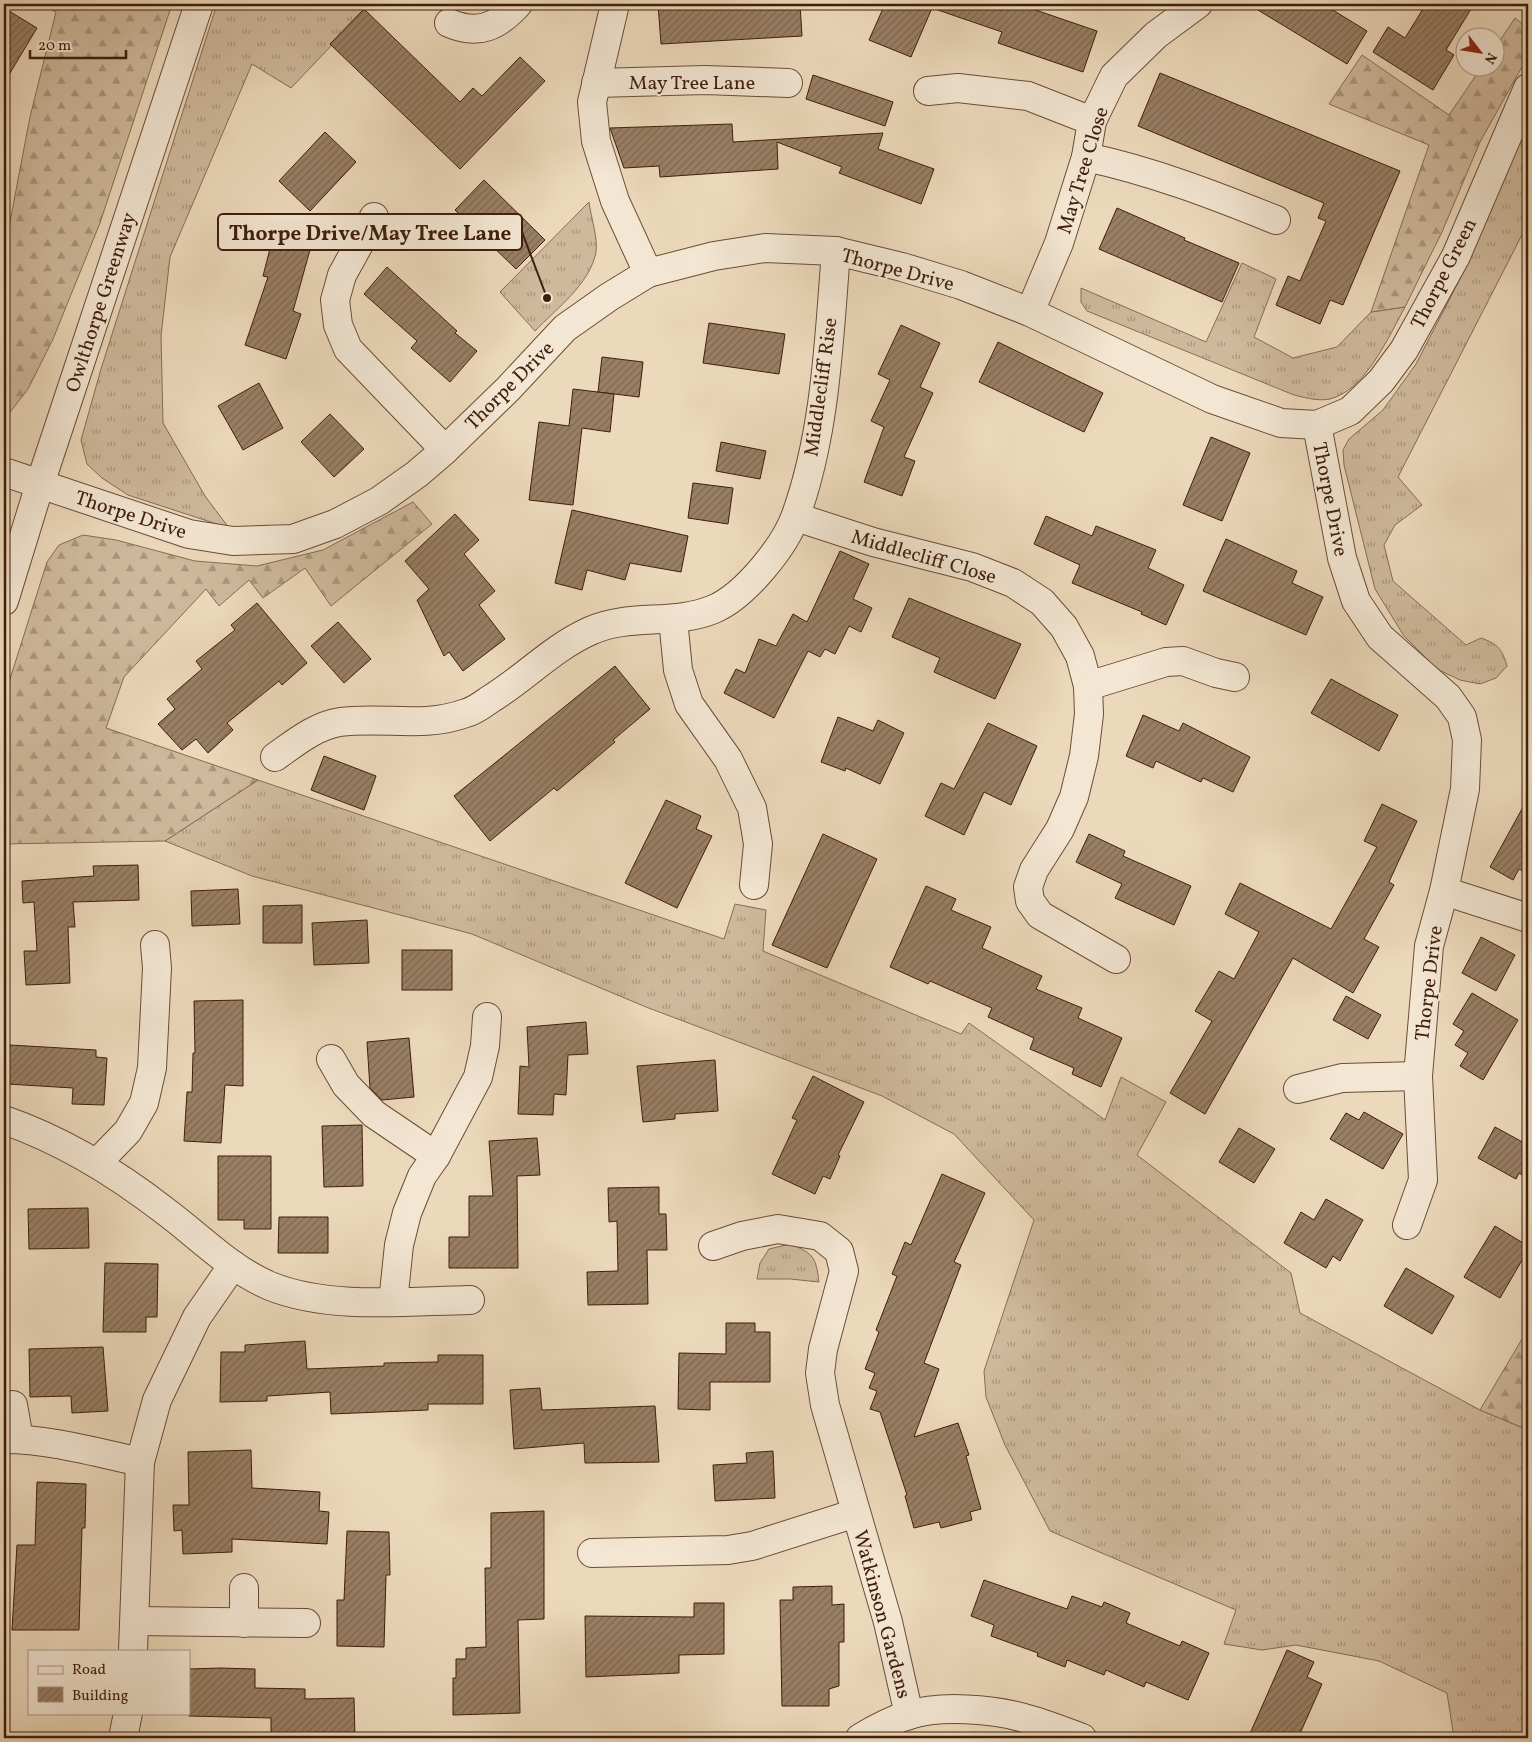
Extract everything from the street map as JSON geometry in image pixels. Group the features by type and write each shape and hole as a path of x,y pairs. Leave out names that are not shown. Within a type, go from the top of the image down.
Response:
{"street":[{"name":"Owlthorpe Greenway","path":"4,601 40,484 199,4"},
{"path":"449,23 463,29 482,28 496,24 518,4"},
{"name":"May Tree Lane","path":"615,4 592,102 596,141 615,200 648,273"},
{"name":"May Tree Close","path":"1030,312 1059,243 1086,157 1092,121 1114,76 1156,35 1198,4"},
{"name":"May Tree Lane","path":"596,83 705,80 788,83"},
{"path":"928,90 958,88 1028,96 1092,121"},
{"name":"Thorpe Green","path":"1317,425 1350,411 1381,382 1404,350 1456,256 1528,88"},
{"path":"1086,157 1131,167 1165,178 1276,220"},
{"path":"374,217 342,275 335,300 338,325 348,349 445,450"},
{"name":"Thorpe Drive","path":"4,472 189,534 233,542 293,539 335,524 379,500 445,450 565,328 609,297 648,273 714,256 766,248 836,251 902,266 962,285 1030,312 1212,399 1281,423 1317,425 1342,558 1356,601 1380,637 1448,697 1462,717 1467,740 1465,789 1444,891 1429,946 1418,1076 1423,1180 1407,1225"},
{"name":"Middlecliff Rise","path":"275,757 312,732 339,722 429,722 468,713 512,686 562,645 592,630 630,620 673,619 714,609 743,592 769,562 796,517 818,436 836,251"},
{"name":"Middlecliff Close","path":"796,517 873,542 972,567 1013,583 1042,602 1064,627 1080,656 1088,686 1089,714 1084,756 1074,797 1060,829 1034,870 1028,887 1030,901 1040,915 1116,959"},
{"path":"673,619 678,670 689,704 728,759 752,808 758,844 754,884"},
{"path":"1088,686 1166,662 1183,660 1216,673 1235,677"},
{"path":"1444,891 1528,918"},
{"path":"97,1163 128,1131 144,1104 152,1068 157,968 154,945"},
{"path":"393,1302 399,1245 407,1212 422,1176 436,1156 478,1078 486,1046 487,1017"},
{"path":"331,1059 346,1085 374,1114 436,1156"},
{"path":"1298,1089 1342,1078 1418,1076"},
{"path":"4,1120 23,1126 97,1163 165,1210 233,1265 271,1286 330,1301 470,1300"},
{"name":"Watkinson Gardens","path":"713,1246 742,1236 778,1230 820,1236 839,1251 844,1271 823,1349 820,1374 825,1405 888,1622 909,1715"},
{"path":"133,1650 140,1462 157,1400 196,1317 233,1265"},
{"path":"12,1405 12,1439 140,1462"},
{"name":"Watkinson Gardens","path":"592,1553 744,1548 856,1513"},
{"path":"244,1588 244,1623"},
{"path":"135,1621 306,1623"},
{"name":"Watkinson Gardens","path":"860,1738 909,1715 933,1711 980,1711 1023,1717 1082,1738"},
{"path":"123,1738 128,1714"}],"green space":[{"path":"41,4 172,4 100,223 53,339 28,389 7,416 4,412 4,229 9,227 30,117 56,12"},
{"path":"217,4 370,5 291,88 252,64 170,257 161,336 163,423 205,496 229,528 128,495 102,478 87,464 81,440 101,369"},
{"path":"1515,18 1528,28 1528,56 1480,142 1442,232 1405,307 1371,312 1429,145 1329,104 1362,55 1449,115 1474,78 1504,78 1504,34"},
{"path":"1528,123 1528,223 1398,477 1422,505 1395,525 1384,545 1393,581 1466,645 1481,638 1492,643 1501,651 1507,666 1496,678 1480,684 1460,680 1437,669 1404,636 1375,589 1344,465 1343,450 1349,439 1383,410 1416,364 1460,279"},
{"path":"589,202 596,240 593,264 580,285 535,331 500,292"},
{"path":"1242,263 1276,279 1254,337 1293,358 1337,347 1371,312 1405,307 1385,345 1358,382 1336,397 1320,400 1294,395 1087,311 1081,302 1081,288 1206,342"},
{"path":"413,502 432,524 331,606 305,568 263,598 249,580 219,606 206,589 124,677 106,728 258,780 165,841 4,844 4,698 47,562 59,545 83,535 116,540 195,561 257,566 323,550"},
{"path":"258,780 724,939 735,904 766,910 763,951 961,1034 969,1023 1105,1120 1121,1077 1166,1102 1137,1155 1291,1273 1300,1313 1480,1410 1528,1430 1528,1737 1454,1738 1447,1693 1379,1661 1296,1645 1262,1650 1224,1644 1236,1610 1050,1531 1005,1445 986,1397 984,1371 1034,1220 954,1134 882,1096 646,1007 472,934 252,876 165,841"},
{"path":"790,1244 804,1250 812,1257 815,1261 819,1282 790,1279 757,1279 760,1263 769,1249"},
{"path":"1528,1329 1528,1430 1480,1410"}],"building":[{"path":"658,4 800,4 802,36 661,44"},
{"path":"885,4 1018,4 1097,31 1083,72 998,43 1002,32 932,8 911,57 869,40"},
{"path":"1248,4 1323,4 1367,31 1347,64"},
{"path":"1426,4 1474,4 1459,28 1454,28 1454,37 1446,50 1454,55 1433,90 1373,52 1388,27 1405,38"},
{"path":"4,8 37,28 4,83"},
{"path":"364,9 460,102 473,88 482,96 520,57 545,81 460,169 330,44"},
{"path":"1160,73 1400,171 1343,305 1330,300 1320,324 1276,305 1288,276 1300,281 1326,221 1318,218 1324,203 1138,126"},
{"path":"813,75 893,102 885,126 806,99"},
{"path":"732,124 733,142 883,133 878,149 934,169 921,204 839,173 842,167 777,142 778,169 660,177 659,166 624,168 610,128"},
{"path":"325,132 356,162 310,211 279,181"},
{"path":"484,180 545,240 516,269 455,210"},
{"path":"1117,208 1185,238 1184,240 1239,263 1222,302 1099,249"},
{"path":"275,229 313,239 293,311 301,314 286,359 245,345 268,277 263,276"},
{"path":"387,267 457,331 455,333 477,351 450,382 411,348 417,341 364,294"},
{"path":"709,323 785,334 779,374 703,363"},
{"path":"901,325 940,343 920,387 933,393 904,457 915,461 902,496 864,482 884,427 871,421 890,380 878,374"},
{"path":"998,342 1103,393 1084,432 979,382"},
{"path":"602,357 643,362 639,397 598,392"},
{"path":"259,383 283,428 243,450 218,406"},
{"path":"573,389 614,394 610,432 582,428 573,505 529,500 539,422 569,426"},
{"path":"330,414 364,449 334,477 301,442"},
{"path":"1211,437 1250,453 1222,521 1183,505"},
{"path":"721,442 766,451 760,479 716,471"},
{"path":"693,483 733,488 728,524 688,518"},
{"path":"572,510 688,536 681,572 630,563 625,580 587,570 582,590 555,583"},
{"path":"455,514 479,540 464,554 495,591 479,605 505,639 463,671 449,652 444,656 417,600 429,589 405,561"},
{"path":"1046,516 1092,536 1096,526 1156,550 1148,568 1184,585 1166,625 1141,614 1142,612 1072,583 1080,565 1034,544"},
{"path":"1226,539 1297,571 1292,583 1323,597 1306,635 1203,591"},
{"path":"840,551 869,564 853,599 872,608 861,632 849,626 835,654 825,649 820,657 808,651 774,718 724,693 736,669 745,673 759,639 776,646 793,614 807,622"},
{"path":"909,598 1021,644 995,699 934,672 940,658 892,637"},
{"path":"257,603 307,663 282,685 279,681 227,723 233,730 208,753 196,739 182,750 158,724 175,709 167,699 202,669 196,661 235,630 231,625"},
{"path":"338,622 371,659 344,683 311,646"},
{"path":"615,666 650,709 613,740 615,742 557,791 554,788 490,841 454,796"},
{"path":"1331,679 1398,715 1379,751 1311,713"},
{"path":"1143,715 1179,731 1183,723 1250,757 1233,792 1203,778 1201,782 1156,761 1153,768 1126,756"},
{"path":"838,717 873,731 878,720 904,733 880,784 846,768 845,771 821,762"},
{"path":"988,723 1037,746 1011,805 984,792 964,835 925,816 941,783 954,789"},
{"path":"324,756 376,776 364,810 311,790"},
{"path":"1528,798 1528,874 1519,869 1513,880 1490,867"},
{"path":"666,800 701,816 696,829 712,836 677,908 625,883"},
{"path":"1382,804 1417,821 1389,882 1394,885 1364,939 1379,947 1353,993 1293,958 1205,1114 1170,1093 1212,1021 1195,1011 1219,971 1234,979 1259,932 1225,914 1240,883 1331,929 1377,847 1364,841"},
{"path":"823,834 877,859 827,968 772,945"},
{"path":"1089,834 1125,851 1123,856 1191,886 1174,925 1115,898 1122,884 1076,862"},
{"path":"138,865 139,900 73,902 75,927 68,927 70,983 26,985 24,951 37,951 34,902 23,903 22,881 94,876 93,866"},
{"path":"926,886 956,899 951,910 991,927 982,948 1042,976 1036,989 1082,1008 1078,1018 1122,1038 1101,1087 1072,1074 1074,1068 1030,1049 1034,1038 988,1017 992,1008 930,981 928,984 890,967"},
{"path":"238,889 240,924 192,926 191,891"},
{"path":"302,905 302,943 263,943 263,906"},
{"path":"367,920 369,963 314,965 312,923"},
{"path":"1481,937 1515,955 1496,991 1462,973"},
{"path":"402,950 452,950 452,990 402,990"},
{"path":"1472,993 1518,1020 1483,1080 1460,1066 1468,1053 1455,1045 1464,1031 1453,1024"},
{"path":"1346,996 1381,1015 1368,1039 1333,1020"},
{"path":"243,1000 243,1086 225,1085 221,1143 184,1141 187,1092 192,1092 193,1053 195,1053 194,1001"},
{"path":"586,1022 588,1054 568,1055 566,1095 554,1094 553,1115 518,1114 520,1066 529,1067 527,1027"},
{"path":"409,1038 414,1097 382,1100 370,1088 367,1042"},
{"path":"10,1045 96,1050 96,1057 107,1058 104,1105 72,1104 73,1088 7,1084"},
{"path":"715,1060 718,1111 675,1114 675,1119 643,1122 637,1066"},
{"path":"813,1076 864,1102 838,1155 840,1156 830,1179 823,1176 815,1194 772,1174 797,1120 792,1118"},
{"path":"1364,1112 1403,1134 1383,1169 1330,1139 1346,1113 1359,1120"},
{"path":"362,1125 363,1186 324,1187 322,1126"},
{"path":"1495,1127 1528,1145 1528,1178 1519,1173 1516,1179 1478,1158"},
{"path":"1239,1128 1275,1149 1254,1183 1219,1162"},
{"path":"537,1138 540,1175 517,1176 518,1268 449,1268 449,1237 469,1237 469,1196 493,1196 489,1141"},
{"path":"218,1156 271,1156 271,1229 244,1229 244,1220 218,1220"},
{"path":"942,1174 985,1193 954,1262 961,1265 924,1363 939,1369 914,1437 958,1423 969,1455 966,1456 981,1509 970,1512 972,1520 941,1528 939,1522 914,1528 905,1496 907,1495 880,1412 870,1409 877,1391 869,1388 875,1373 865,1369 879,1332 876,1330 897,1276 892,1274 905,1242 911,1245"},
{"path":"659,1187 659,1214 666,1214 667,1250 647,1250 648,1304 588,1305 587,1272 618,1271 617,1221 609,1222 608,1188"},
{"path":"1326,1199 1363,1220 1340,1261 1333,1256 1326,1268 1284,1243 1301,1212 1314,1220"},
{"path":"88,1208 89,1248 29,1249 28,1209"},
{"path":"279,1217 328,1217 328,1253 278,1253"},
{"path":"1495,1226 1528,1246 1528,1250 1500,1298 1464,1277"},
{"path":"105,1263 158,1264 157,1317 146,1317 146,1332 103,1332"},
{"path":"1406,1268 1454,1296 1432,1334 1384,1306"},
{"path":"726,1323 755,1323 755,1332 770,1332 770,1382 710,1382 710,1410 678,1409 679,1353 726,1354"},
{"path":"305,1341 307,1369 384,1366 384,1363 438,1362 438,1355 483,1355 483,1404 428,1404 428,1410 331,1414 330,1392 267,1396 267,1401 220,1402 221,1352 245,1352 245,1345"},
{"path":"103,1347 108,1411 72,1413 71,1396 30,1397 29,1349"},
{"path":"540,1388 542,1410 655,1406 659,1462 585,1463 584,1443 514,1449 510,1390"},
{"path":"251,1450 252,1488 320,1492 319,1511 329,1512 327,1544 232,1539 232,1552 183,1554 182,1530 174,1531 173,1505 189,1505 188,1452"},
{"path":"773,1451 775,1498 715,1501 713,1465 747,1463 746,1453"},
{"path":"37,1482 86,1484 85,1528 82,1528 79,1630 12,1630 17,1545 35,1545"},
{"path":"544,1511 544,1619 518,1620 520,1713 453,1715 453,1678 456,1678 456,1659 466,1659 466,1648 486,1647 485,1568 491,1568 491,1513"},
{"path":"347,1531 389,1532 390,1575 386,1575 384,1647 337,1646 337,1600 344,1600"},
{"path":"984,1580 1067,1609 1072,1596 1102,1607 1104,1602 1130,1613 1126,1623 1180,1646 1182,1641 1209,1653 1188,1700 1146,1682 1144,1687 1106,1670 1104,1675 1067,1660 1065,1667 1037,1656 1038,1653 991,1636 994,1625 971,1616"},
{"path":"832,1586 832,1605 844,1604 844,1642 839,1642 839,1686 829,1689 829,1706 782,1706 780,1600 793,1600 793,1587"},
{"path":"694,1603 724,1603 724,1654 679,1655 679,1673 586,1677 585,1616 694,1617"},
{"path":"1287,1650 1314,1662 1307,1677 1322,1684 1298,1738 1248,1738"},
{"path":"190,1669 255,1669 255,1688 305,1689 305,1699 354,1698 355,1738 271,1738 271,1718 189,1716"}],"place":[{"name":"Thorpe Drive/May Tree Lane","path":"547,298"}]}
